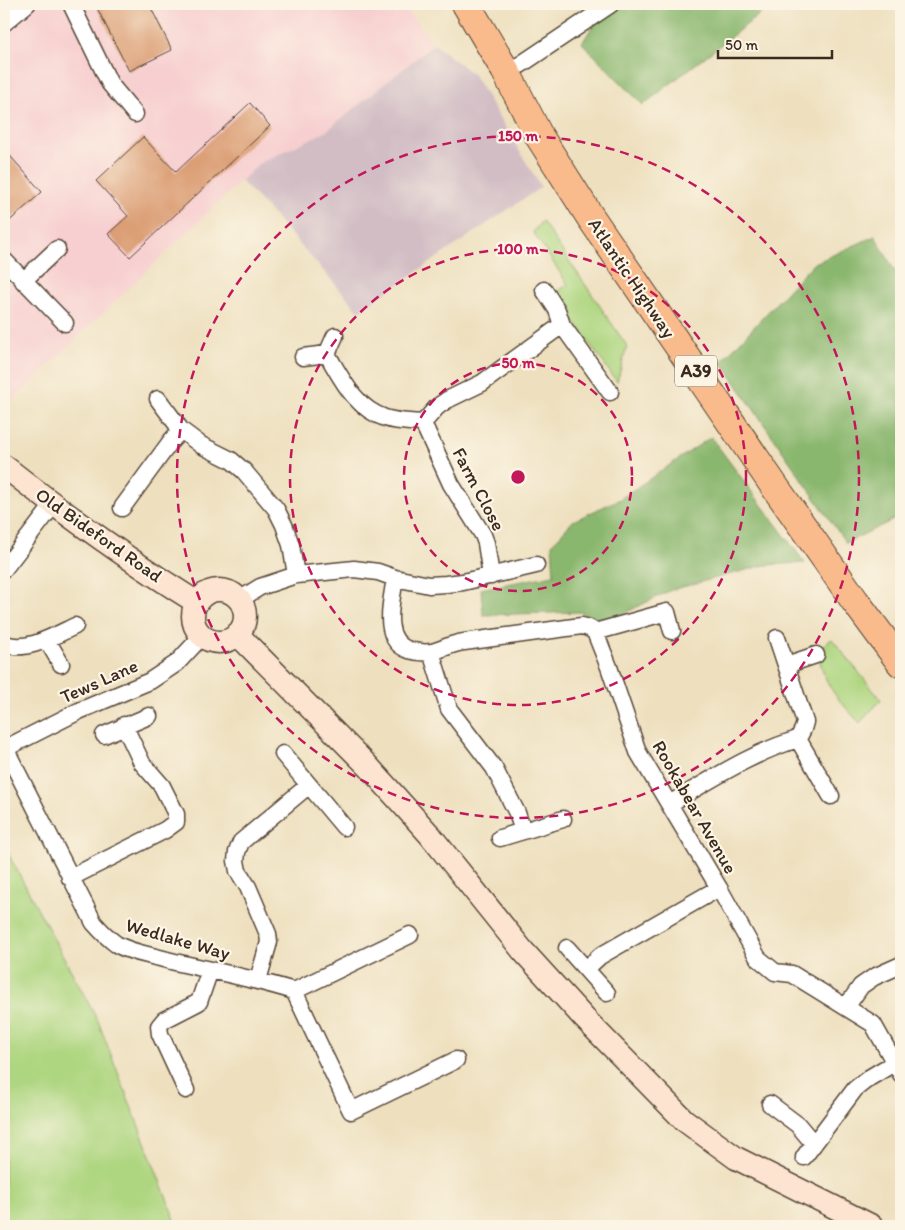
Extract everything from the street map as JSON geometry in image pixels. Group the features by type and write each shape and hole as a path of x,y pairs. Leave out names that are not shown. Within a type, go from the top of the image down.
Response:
{"highway":[{"name":"Atlantic Highway","path":"466,4 505,70 539,136 589,215 775,487 901,663"}],"street":[{"path":"4,23 27,4"},
{"path":"71,4 110,84 135,114"},
{"path":"505,70 520,66 611,4"},
{"path":"24,281 57,249"},
{"path":"4,260 65,324"},
{"path":"544,290 557,310 562,325 610,392"},
{"path":"327,354 352,395 363,406 387,418 423,424 437,407 482,383 562,325"},
{"path":"327,354 335,336"},
{"path":"304,357 327,354"},
{"path":"158,399 181,430 201,444 231,460 244,471 276,509 284,525 296,575"},
{"name":"Farm Close","path":"423,424 451,484 483,535 492,576"},
{"path":"122,508 181,430"},
{"name":"Old Bideford Road","path":"4,466 160,580 196,602"},
{"path":"4,569 54,504"},
{"path":"239,600 260,587 296,575 354,569 378,572 396,578 429,584 463,582 536,564"},
{"path":"396,578 390,621 393,634 406,649 417,652 432,652 460,642 582,626 596,632 667,612 672,631"},
{"path":"222,590 230,593 239,600 243,607 244,619 241,630 228,640 218,642 202,636 196,629 193,619 193,610 196,602 203,595 212,591 222,590"},
{"path":"4,643 11,646 47,640 75,626"},
{"name":"Rookabear Avenue","path":"596,632 638,752 719,888 758,958 775,972 792,974 873,1024 898,1069"},
{"path":"237,634 368,766 430,835 523,951 584,1018 684,1120 736,1158 872,1226"},
{"name":"Tews Lane","path":"5,748 79,711 150,681 177,663 202,636"},
{"path":"669,804 752,756 798,739 804,722 777,638"},
{"path":"47,640 61,664"},
{"path":"432,652 449,709 494,768 518,813 523,831"},
{"path":"786,665 816,655"},
{"path":"104,735 149,716"},
{"path":"70,878 165,830 176,822 176,814 162,786 142,763 124,725"},
{"path":"798,739 831,796"},
{"name":"Wedlake Way","path":"5,748 94,923 106,937 131,950 258,980 294,991"},
{"path":"283,754 344,827"},
{"path":"258,980 269,942 268,934 248,887 238,871 237,852 241,842 308,785"},
{"path":"500,838 564,819"},
{"path":"586,969 600,956 719,888"},
{"path":"410,935 294,991 351,1111 456,1060"},
{"path":"567,948 607,993"},
{"path":"846,1007 861,986 874,977 901,965"},
{"path":"186,1090 160,1034 159,1026 164,1020 199,1002 210,970"},
{"path":"804,1157 855,1089 869,1078 898,1069"},
{"path":"770,1104 798,1126 814,1144"}],"shaded area":[{"path":"4,4 402,4 434,44 325,132 260,163 4,409"},
{"path":"434,44 474,75 541,187 359,311 241,181 260,163 325,132"}],"green space":[{"path":"607,4 773,4 643,105 582,43"},
{"path":"542,221 627,346 617,382 571,317 557,291 568,285 533,232"},
{"path":"875,236 901,282 901,516 846,543 721,362 813,264"},
{"path":"711,437 805,563 765,565 671,590 607,622 580,612 483,615 481,589 554,575 552,544 573,521 620,499"},
{"path":"832,639 881,700 860,723 837,697 823,673 817,649"},
{"path":"4,846 98,1021 177,1225 4,1226"}],"building":[{"path":"95,4 149,4 172,50 129,71"},
{"path":"250,103 270,126 130,257 108,234 128,216 96,181 143,137 176,172"},
{"path":"4,149 42,192 4,226"}]}
